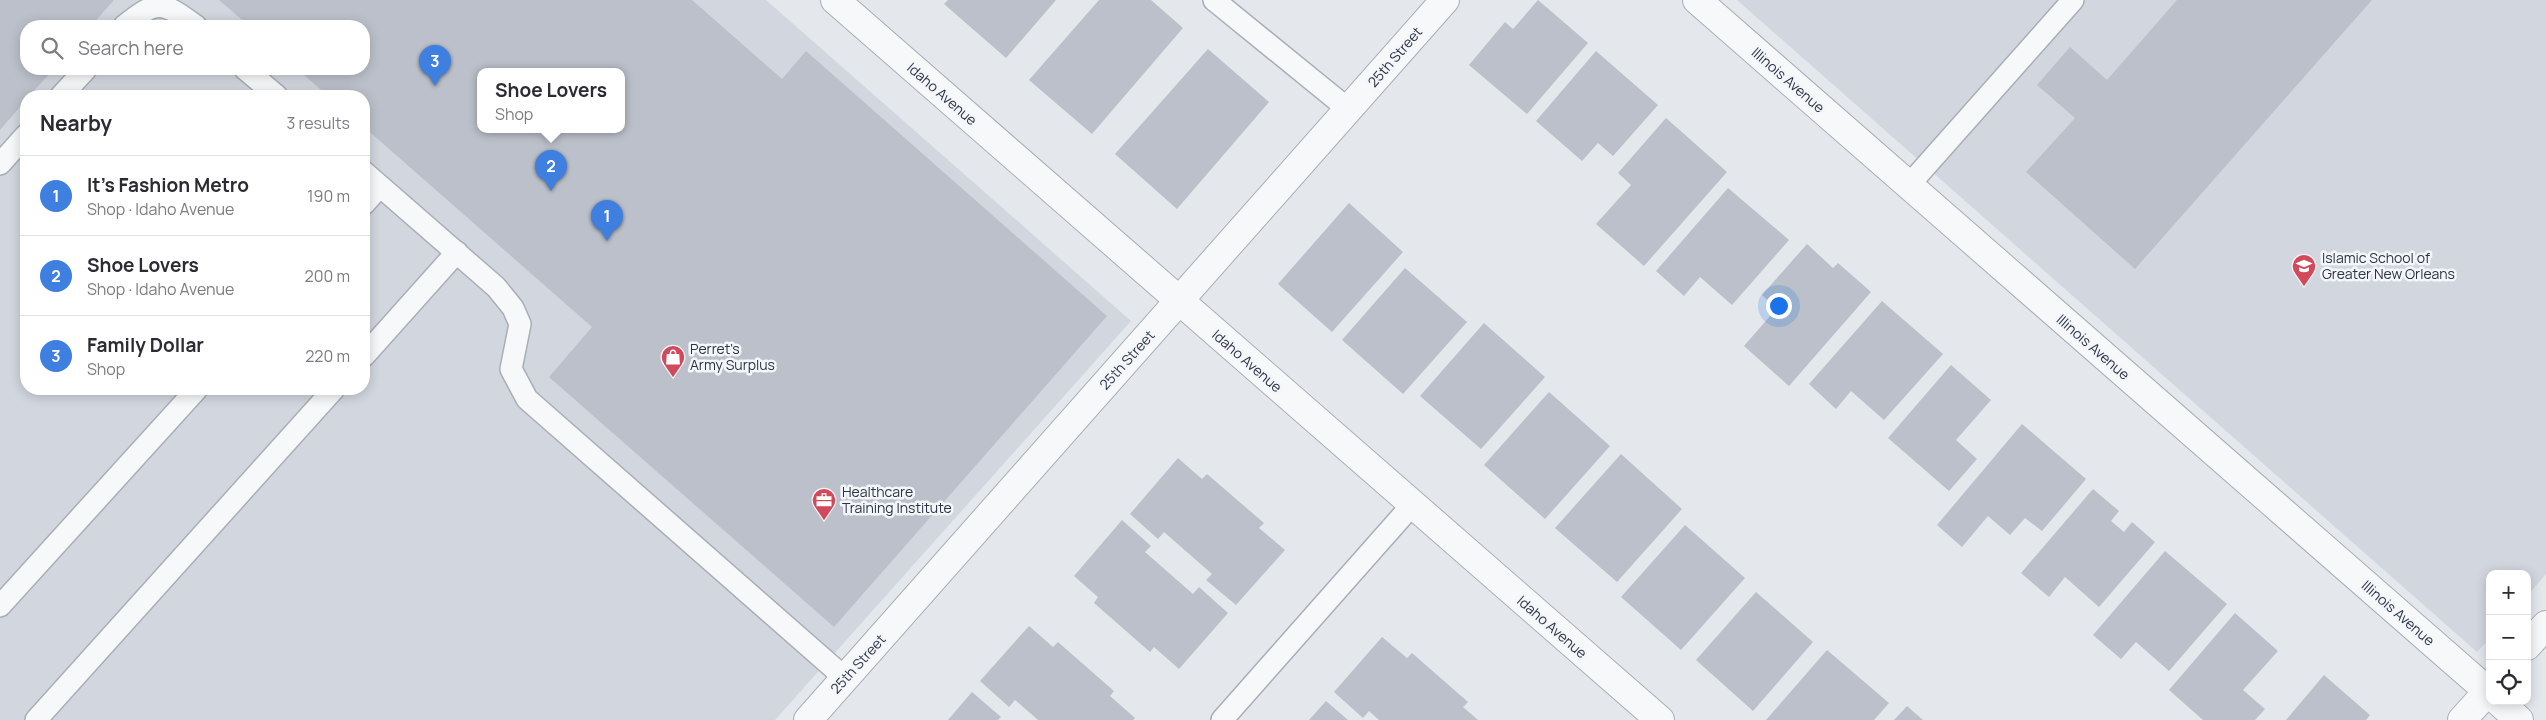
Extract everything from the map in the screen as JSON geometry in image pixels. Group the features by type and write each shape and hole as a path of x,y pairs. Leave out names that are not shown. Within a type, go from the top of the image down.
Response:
{"street":[{"name":"Idaho Avenue","path":"835,0 1660,720"},
{"name":"25th Street","path":"808,720 1445,0"},
{"name":"Illinois Avenue","path":"1697,0 2486,690"},
{"path":"2531,642 2546,625"},
{"path":"2462,720 2486,698"},
{"name":"Illinois Avenue","path":"2503,705 2519,720"}],"lane":[{"path":"1214,0 1348,109"},
{"path":"1908,186 2073,0"},
{"path":"131,20 151,3 172,5 189,20"},
{"path":"67,90 80,75"},
{"path":"252,75 270,90"},
{"path":"0,164 20,142"},
{"path":"370,177 496,287 513,308 520,324 511,368 527,399 846,678"},
{"path":"370,197 380,186"},
{"path":"370,349 457,252"},
{"path":"0,606 191,395"},
{"path":"36,720 329,395"},
{"path":"1222,720 1412,505"}],"shaded area":[{"path":"0,0 766,0 1131,321 775,720 0,720"},
{"name":"Islamic School of Greater New Orleans","path":"1737,0 2546,0 2546,574 2531,591 2531,570 2486,570 2486,642 2477,652"}],"building":[{"path":"0,0 114,0 96,20 20,20 20,75 48,75 35,90 20,90 20,107 0,130"},
{"path":"219,0 692,0 782,79 806,51 1107,316 834,627 549,377 592,327 370,132 370,90 321,90 304,75 370,75 370,20 242,20"},
{"path":"948,0 1056,0 1006,58 944,4"},
{"path":"1099,0 1151,0 1183,28 1092,134 1029,80"},
{"path":"1538,0 1588,43 1527,114 1469,65 1505,22 1513,29"},
{"path":"2177,0 2372,0 2135,269 2026,172 2075,118 2037,85 2070,47 2107,80"},
{"path":"1208,49 1269,102 1177,209 1115,154"},
{"path":"1596,51 1658,105 1613,156 1598,143 1582,161 1536,121"},
{"path":"1666,118 1727,172 1644,266 1596,224 1631,185 1618,173"},
{"path":"1728,188 1789,240 1732,305 1700,277 1684,296 1656,271"},
{"path":"1349,203 1403,252 1332,332 1278,284"},
{"path":"1807,244 1833,268 1838,263 1871,292 1789,386 1744,346 1777,308 1762,295"},
{"path":"1405,268 1467,322 1403,394 1342,340"},
{"path":"1882,301 1943,354 1884,420 1851,391 1836,409 1809,384"},
{"path":"1484,323 1545,377 1481,449 1420,396"},
{"path":"1951,365 1991,400 1956,440 1977,459 1949,491 1888,438"},
{"path":"1549,392 1610,446 1545,519 1484,465"},
{"path":"2022,424 2086,479 2042,531 2025,518 2010,535 1988,516 1962,547 1937,525"},
{"path":"1621,454 1682,509 1617,582 1555,528"},
{"path":"1178,458 1202,479 1207,474 1264,523 1259,528 1285,550 1236,605 1206,580 1212,574 1164,532 1158,539 1130,514"},
{"path":"2093,489 2119,511 2111,521 2124,532 2132,522 2155,542 2099,607 2065,577 2049,597 2021,573"},
{"path":"1122,520 1151,546 1145,552 1193,594 1199,587 1228,613 1179,669 1154,647 1150,652 1094,603 1098,597 1074,576"},
{"path":"1685,525 1745,578 1681,650 1621,597"},
{"path":"2165,551 2227,604 2169,671 2136,642 2121,659 2093,635"},
{"path":"1756,592 1813,642 1753,711 1696,660"},
{"path":"2235,613 2278,651 2243,690 2265,709 2255,720 2203,720 2169,690"},
{"path":"1029,626 1053,647 1058,642 1114,691 1110,696 1135,718 1133,720 1038,720 1015,700 1009,707 980,681"},
{"path":"1382,637 1407,658 1412,653 1468,702 1463,707 1478,720 1379,720 1369,711 1363,718 1334,692"},
{"path":"1827,650 1889,703 1874,720 1766,720"},
{"path":"2324,675 2370,715 2366,720 2286,720"},
{"path":"972,692 1001,717 998,720 948,720"},
{"path":"1326,701 1348,720 1309,720"},
{"path":"1907,706 1923,720 1894,720"}],"place":[{"name":"Family Dollar","path":"435,86"},
{"name":"Shoe Lovers","path":"551,191"},
{"name":"It's Fashion Metro","path":"607,241"},
{"name":"Islamic School of Greater New Orleans","path":"2304,287"},
{"name":"Perret's Army Surplus","path":"673,378"},
{"name":"Healthcare Training Institute","path":"824,521"}]}
